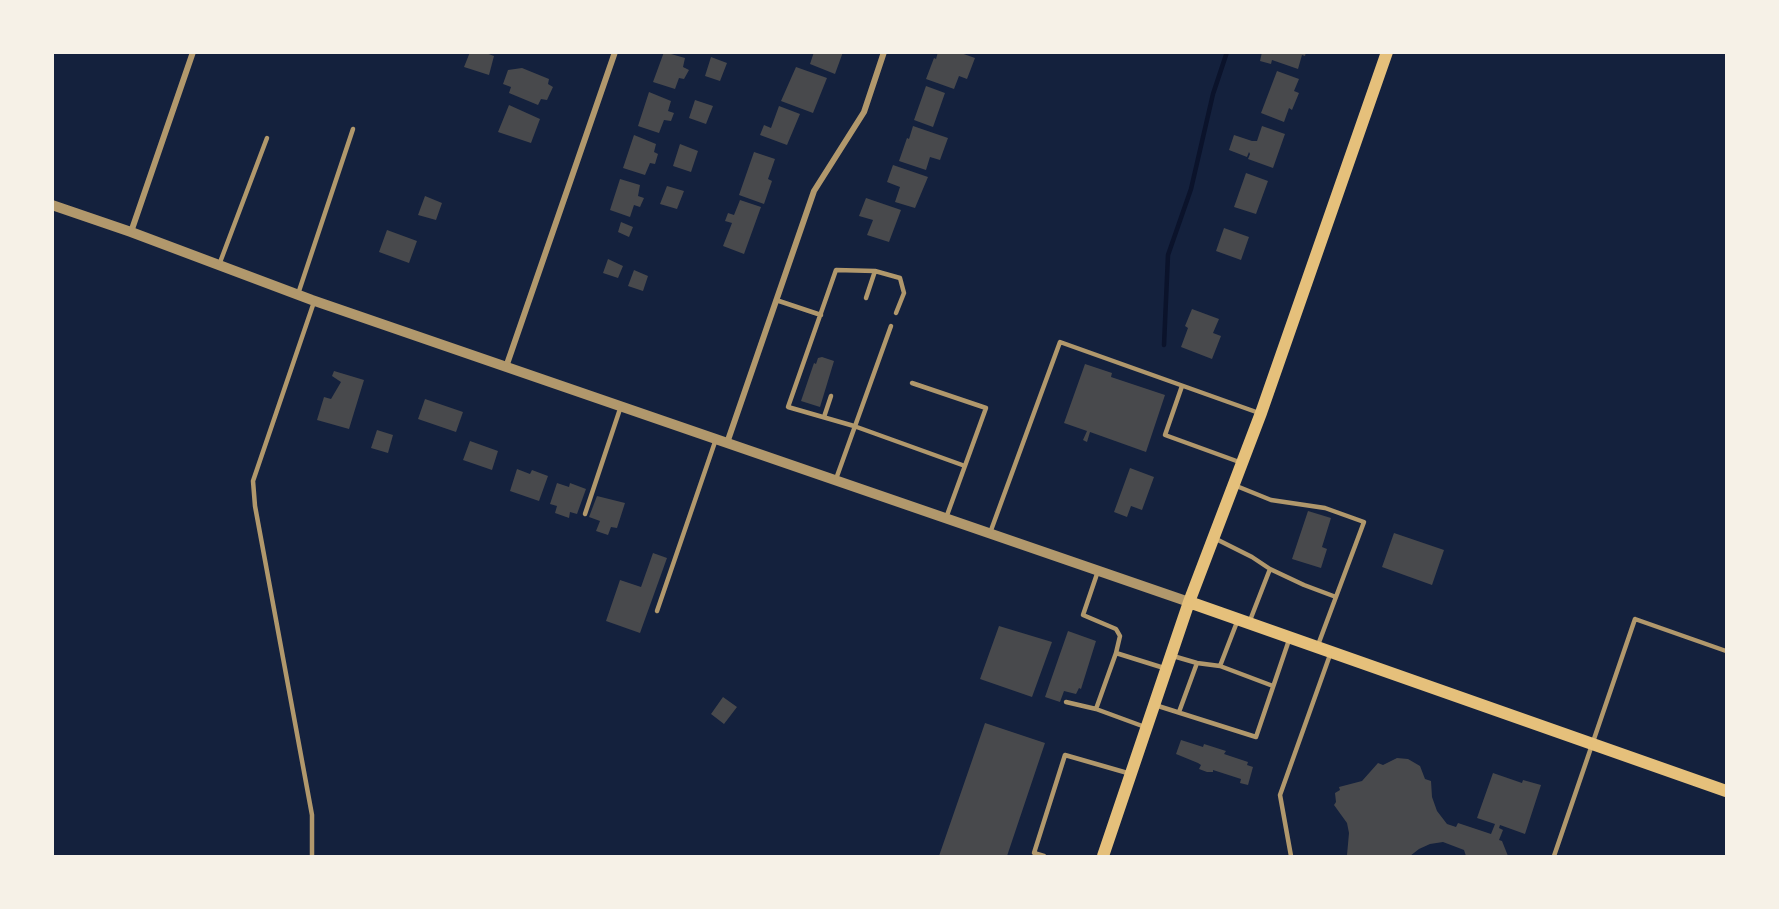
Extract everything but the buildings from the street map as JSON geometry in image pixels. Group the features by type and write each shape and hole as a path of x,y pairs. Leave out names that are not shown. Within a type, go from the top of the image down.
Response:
{"main road":[{"path":"1103,856 1166,669 1262,413 1387,52"},
{"path":"1190,602 1726,791"}],"street":[{"path":"131,232 193,52"},
{"path":"506,367 615,52"},
{"path":"727,443 814,191 864,112 884,52"},
{"path":"52,205 131,232 314,301 1190,602"}],"lane":[{"path":"297,295 353,129"},
{"path":"219,265 267,138"},
{"path":"896,313 904,293 900,278 875,271 837,270 788,407 854,426 965,466"},
{"path":"866,298 875,271"},
{"path":"777,300 821,315"},
{"path":"312,856 312,815 255,506 253,481 314,301"},
{"path":"836,480 891,326"},
{"path":"990,533 1060,342 1262,413"},
{"path":"912,383 986,408 946,518"},
{"path":"1182,386 1165,435 1242,463"},
{"path":"824,417 831,396"},
{"path":"585,514 621,406"},
{"path":"657,610 716,439"},
{"path":"1234,485 1271,501 1325,508 1364,522 1317,647"},
{"path":"1214,538 1270,569 1336,597"},
{"path":"1220,666 1270,569"},
{"path":"1096,710 1120,636 1116,629 1083,615 1098,570"},
{"path":"1554,856 1635,619 1726,651"},
{"path":"1154,704 1256,736 1290,638"},
{"path":"1291,856 1280,795 1331,652"},
{"path":"1116,653 1166,669"},
{"path":"1171,655 1197,663 1220,666 1273,686"},
{"path":"1179,712 1197,663"},
{"path":"1066,702 1146,728"},
{"path":"1044,856 1034,853 1065,755 1131,774"}],"waterway":[{"path":"1164,345 1168,255 1191,189 1213,94 1227,52"}]}
